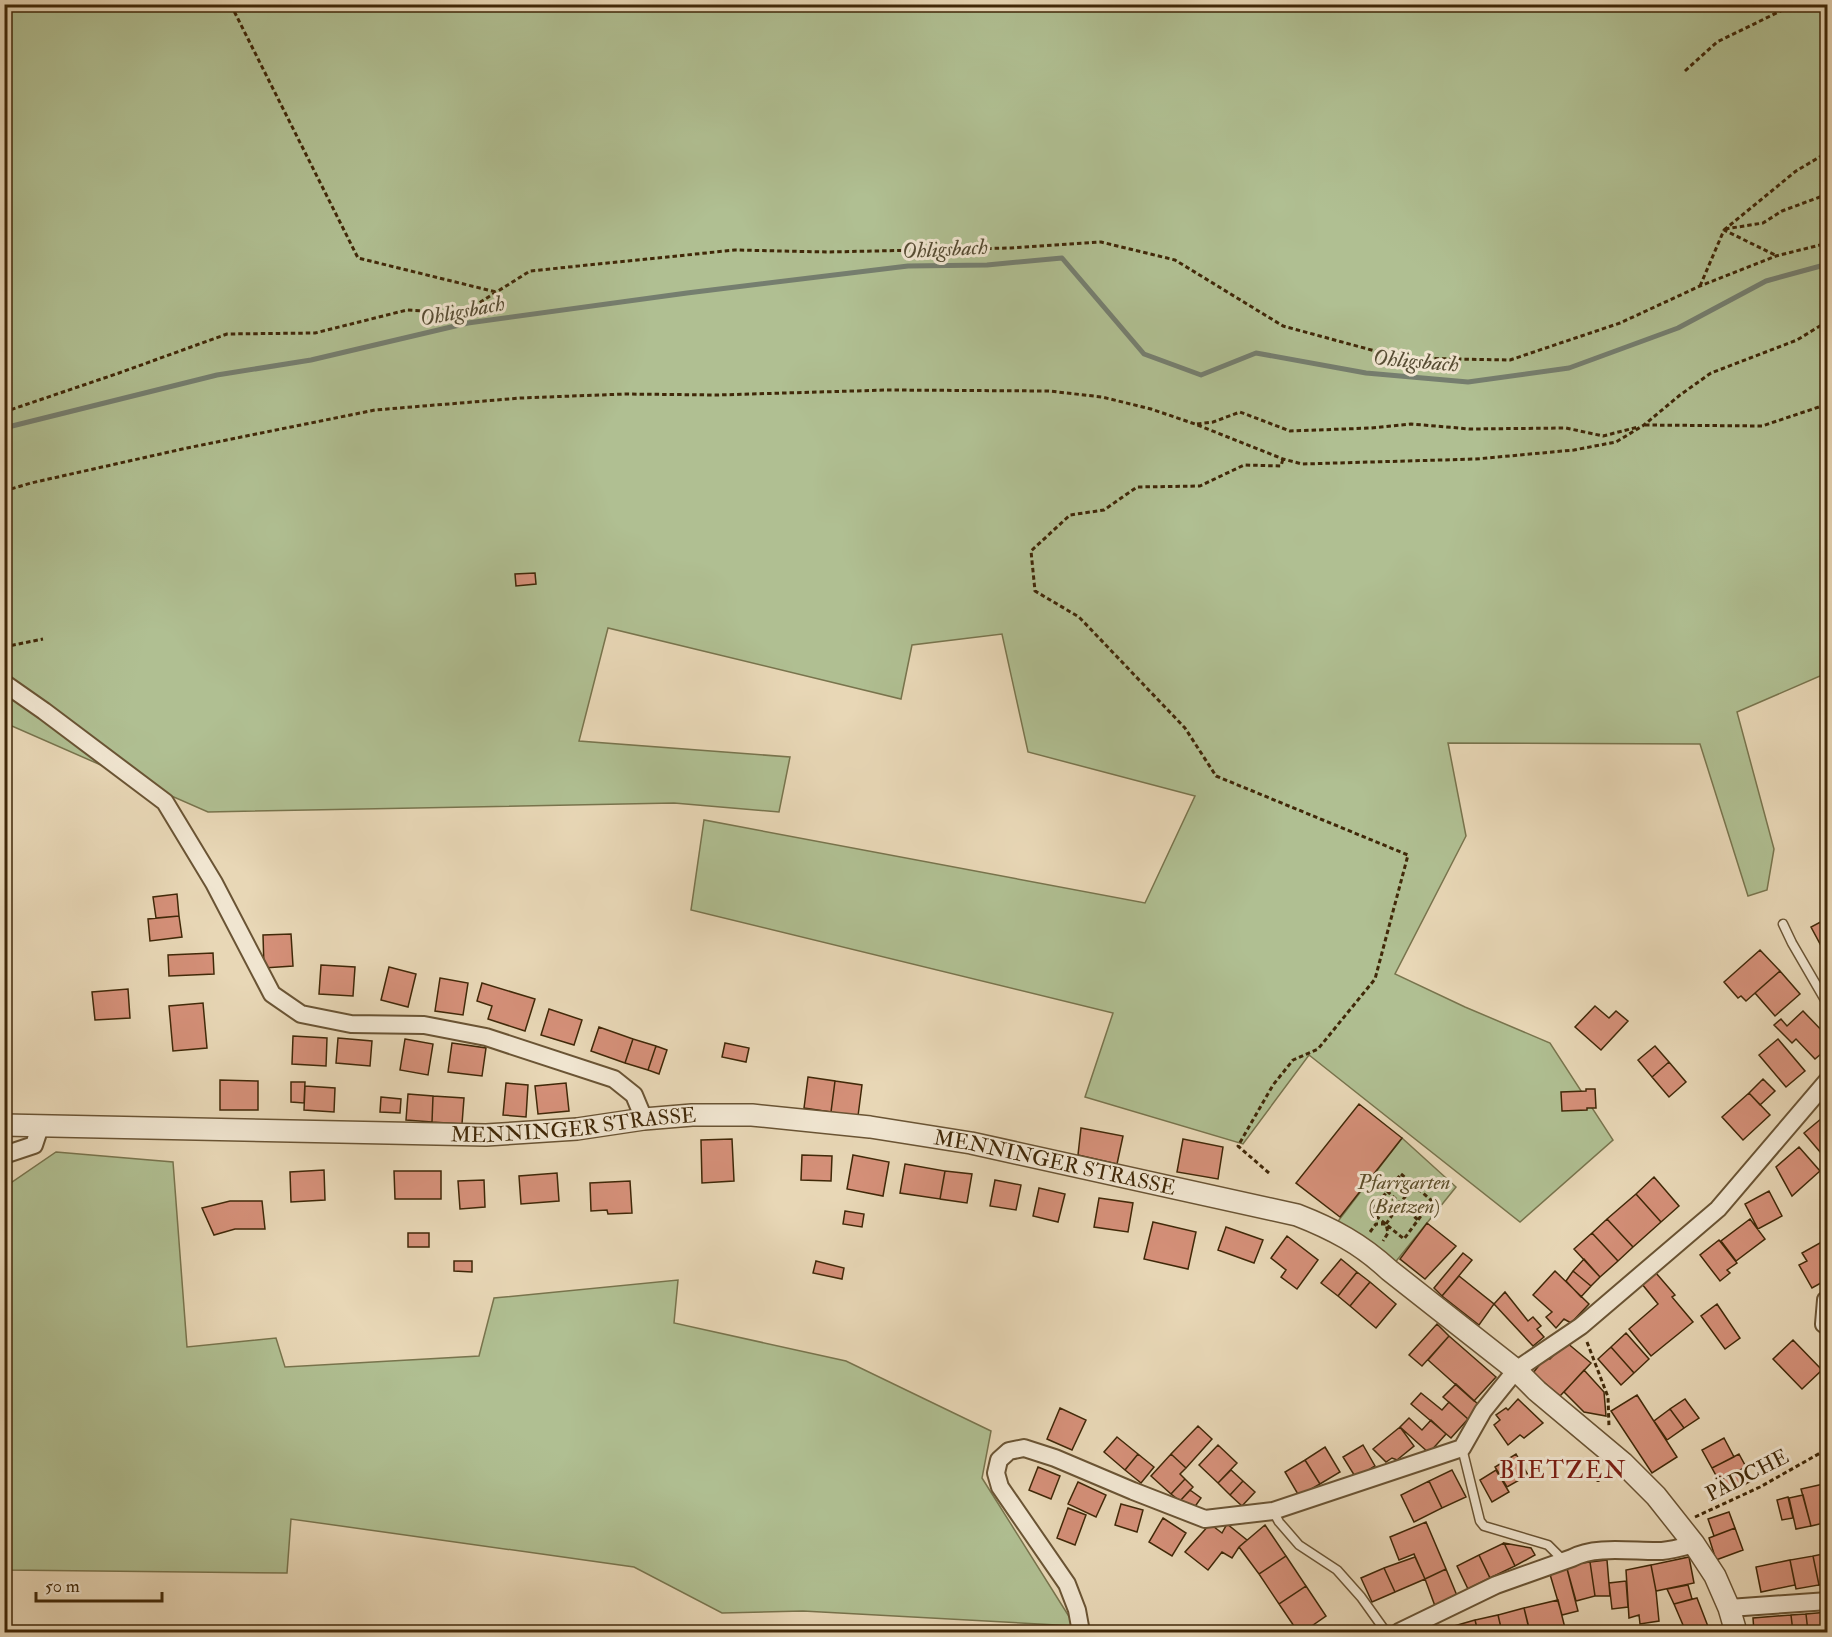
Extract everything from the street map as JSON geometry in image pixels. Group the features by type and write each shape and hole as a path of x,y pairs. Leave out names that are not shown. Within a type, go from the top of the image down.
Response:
{"street":[{"path":"4,683 165,802 214,883 272,994 301,1014 351,1024 424,1025 486,1037 614,1079 634,1095 644,1119"},
{"path":"1081,1632 1077,1610 1066,1584 1000,1487 996,1473 999,1460 1009,1451 1024,1449 1055,1458 1205,1519 1273,1511 1462,1448 1483,1411 1516,1370 1581,1326 1718,1209 1827,1080"},
{"name":"MENNINGER STRASSE","path":"4,1125 486,1135 577,1129 644,1119 692,1115 752,1115 870,1127 970,1143 1297,1215 1332,1229 1359,1245 1516,1370 1601,1444 1656,1496 1694,1544 1715,1576 1729,1608 1736,1632"},
{"path":"4,1155 34,1145 40,1126"},
{"path":"1827,1299 1824,1324 1827,1327"},
{"path":"1399,1632 1496,1585 1581,1553 1594,1550 1661,1551 1694,1544"},
{"path":"1729,1608 1827,1601"}],"lane":[{"path":"1783,924 1827,1005"},
{"path":"1462,1448 1480,1521 1484,1526 1548,1545 1563,1560"},
{"path":"1273,1511 1279,1522 1299,1545 1336,1570 1361,1597 1386,1632"}],"path":[{"path":"231,4 358,258 496,292"},
{"path":"1685,71 1717,42 1795,4"},
{"path":"1700,286 1724,230 1796,171 1827,152"},
{"path":"1724,230 1763,223 1782,211 1827,194"},
{"path":"1724,230 1776,256"},
{"path":"4,412 119,374 227,334 315,333 406,310 463,313 530,271 735,250 849,252 1011,248 1101,242 1175,260 1283,326 1401,358 1510,360 1620,322 1700,286 1776,256 1827,243"},
{"path":"4,491 164,453 375,410 521,398 625,394 717,395 887,390 1049,392 1102,397 1151,409 1283,459 1302,464 1476,459 1574,450 1616,441 1644,425 1710,373 1797,340 1827,321"},
{"path":"1195,424 1213,422 1240,412 1290,430 1371,428 1411,424 1470,429 1566,428 1603,436 1644,425 1762,426 1827,404"},
{"path":"1269,1173 1238,1146 1273,1085 1293,1060 1318,1050 1375,979 1408,855 1216,776 1185,728 1079,617 1035,591 1031,551 1070,515 1104,510 1137,487 1200,486 1244,465 1281,466 1283,459"},
{"path":"4,647 43,639"},
{"path":"1401,1174 1432,1201 1404,1239 1371,1212 1386,1191 1401,1174"},
{"path":"1386,1224 1414,1184"},
{"path":"1386,1191 1418,1220"},
{"path":"1581,1326 1608,1397 1609,1428 1601,1444"},
{"name":"PÄDCHE","path":"1680,1526 1822,1452 1827,1453"}],"green space":[{"path":"5,5 1827,5 1827,673 1737,712 1774,849 1767,890 1748,896 1700,744 1448,743 1466,836 1395,974 1550,1043 1613,1140 1520,1222 1309,1055 1243,1144 1085,1097 1113,1013 691,910 704,820 1145,903 1195,796 1028,752 1002,634 912,645 901,699 608,628 579,741 790,757 779,812 674,803 208,812 5,723"},
{"name":"Pfarrgarten (Bietzen)","path":"1402,1138 1456,1187 1389,1270 1332,1229"},
{"path":"56,1152 173,1162 187,1347 276,1338 285,1367 479,1356 494,1298 678,1280 674,1323 846,1361 991,1431 982,1478 1075,1626 803,1611 722,1613 634,1567 291,1519 287,1573 5,1570 5,1187"}],"building":[{"path":"535,573 536,584 516,586 515,574"},
{"path":"177,894 179,916 156,918 153,897"},
{"path":"179,916 182,937 150,941 148,919"},
{"path":"1828,918 1828,954 1826,955 1811,927"},
{"path":"291,934 293,966 264,968 263,935"},
{"path":"1760,950 1780,971 1746,1001 1741,996 1738,998 1724,982"},
{"path":"213,953 214,974 169,976 168,955"},
{"path":"321,965 355,967 353,996 319,994"},
{"path":"389,967 416,974 408,1007 381,1000"},
{"path":"1780,971 1800,994 1775,1016 1755,993"},
{"path":"440,978 468,983 463,1015 435,1011"},
{"path":"482,983 535,999 525,1031 488,1019 492,1006 477,1001"},
{"path":"128,989 130,1018 95,1020 92,992"},
{"path":"203,1003 207,1048 173,1051 169,1006"},
{"path":"1595,1006 1609,1018 1616,1011 1628,1021 1601,1050 1575,1027"},
{"path":"549,1009 582,1020 574,1045 541,1035"},
{"path":"1803,1011 1828,1037 1828,1048 1815,1059 1796,1039 1792,1043 1774,1025 1781,1019 1787,1026"},
{"path":"599,1027 633,1039 625,1063 591,1051"},
{"path":"293,1036 327,1038 326,1066 292,1064"},
{"path":"338,1038 372,1041 370,1066 336,1063"},
{"path":"405,1039 433,1044 428,1075 400,1070"},
{"path":"633,1039 656,1046 648,1070 625,1063"},
{"path":"1778,1039 1805,1071 1786,1087 1759,1055"},
{"path":"452,1043 486,1048 482,1076 448,1072"},
{"path":"725,1043 749,1048 746,1062 722,1057"},
{"path":"656,1046 667,1050 659,1074 648,1070"},
{"path":"1655,1046 1669,1062 1652,1077 1638,1060"},
{"path":"1669,1062 1686,1082 1669,1097 1652,1077"},
{"path":"808,1077 835,1081 831,1112 804,1108"},
{"path":"1763,1079 1775,1091 1760,1105 1749,1093"},
{"path":"220,1080 258,1081 258,1110 220,1110"},
{"path":"835,1081 862,1085 858,1116 831,1112"},
{"path":"291,1082 305,1082 304,1103 291,1102"},
{"path":"506,1083 528,1085 526,1117 503,1115"},
{"path":"566,1083 569,1111 538,1114 535,1086"},
{"path":"305,1086 335,1088 334,1112 304,1110"},
{"path":"1586,1089 1595,1089 1596,1108 1562,1111 1561,1092 1586,1091"},
{"path":"1749,1093 1770,1115 1743,1140 1722,1117"},
{"path":"408,1094 433,1096 432,1122 406,1120"},
{"path":"433,1096 464,1098 462,1124 432,1122"},
{"path":"381,1097 401,1099 400,1113 380,1112"},
{"path":"1359,1104 1402,1138 1340,1217 1296,1183"},
{"path":"1828,1113 1828,1157 1826,1159 1804,1133"},
{"path":"1081,1128 1123,1136 1117,1164 1078,1155"},
{"path":"732,1139 734,1181 702,1183 701,1140"},
{"path":"1183,1139 1223,1147 1218,1179 1177,1172"},
{"path":"1799,1147 1820,1171 1792,1196 1776,1167"},
{"path":"802,1155 832,1156 831,1181 801,1180"},
{"path":"853,1155 889,1162 883,1196 847,1189"},
{"path":"905,1164 945,1171 940,1199 900,1193"},
{"path":"324,1170 325,1200 291,1202 290,1172"},
{"path":"394,1171 441,1171 441,1199 395,1199"},
{"path":"945,1171 972,1174 967,1203 940,1199"},
{"path":"557,1173 559,1201 521,1204 519,1176"},
{"path":"1654,1177 1679,1206 1661,1222 1636,1194"},
{"path":"484,1180 485,1207 460,1209 458,1181"},
{"path":"995,1180 1021,1185 1016,1210 990,1206"},
{"path":"630,1181 632,1213 608,1214 607,1210 591,1211 590,1183"},
{"path":"1039,1188 1065,1194 1058,1222 1033,1216"},
{"path":"1769,1191 1782,1216 1758,1229 1745,1204"},
{"path":"1636,1194 1661,1222 1633,1247 1607,1219"},
{"path":"1099,1198 1133,1203 1128,1232 1094,1227"},
{"path":"230,1201 262,1201 265,1229 235,1229 214,1235 202,1208"},
{"path":"845,1211 864,1214 862,1227 843,1224"},
{"path":"1607,1219 1633,1247 1618,1261 1592,1233"},
{"path":"1750,1219 1765,1239 1736,1261 1721,1241"},
{"path":"1153,1222 1196,1232 1188,1269 1144,1259"},
{"path":"1427,1223 1456,1246 1425,1279 1400,1259"},
{"path":"1226,1227 1263,1240 1254,1263 1218,1250"},
{"path":"408,1233 429,1233 429,1247 408,1247"},
{"path":"1592,1233 1618,1261 1600,1277 1574,1249"},
{"path":"1287,1236 1318,1260 1297,1289 1281,1277 1286,1270 1271,1258"},
{"path":"1827,1239 1828,1279 1812,1288 1799,1265 1807,1261 1802,1253"},
{"path":"1719,1240 1737,1263 1727,1270 1730,1273 1720,1281 1700,1255"},
{"path":"1463,1253 1472,1260 1442,1296 1434,1288"},
{"path":"1341,1259 1357,1272 1338,1296 1321,1283"},
{"path":"1584,1259 1600,1277 1591,1286 1573,1271"},
{"path":"454,1261 472,1261 472,1272 454,1271"},
{"path":"816,1261 844,1268 842,1279 813,1273"},
{"path":"1555,1271 1589,1304 1571,1323 1564,1319 1556,1328 1546,1317 1552,1312 1533,1295"},
{"path":"1573,1271 1591,1286 1581,1297 1566,1281"},
{"path":"1357,1272 1370,1282 1350,1306 1338,1296"},
{"path":"1656,1273 1675,1295 1672,1297 1693,1322 1651,1356 1629,1329 1658,1304 1642,1284"},
{"path":"1459,1276 1494,1304 1479,1325 1442,1296"},
{"path":"1370,1282 1396,1304 1376,1328 1350,1306"},
{"path":"1505,1292 1528,1321 1533,1317 1541,1326 1537,1329 1544,1337 1533,1346 1494,1304"},
{"path":"1717,1304 1740,1338 1725,1349 1701,1316"},
{"path":"1437,1324 1449,1336 1422,1366 1409,1355"},
{"path":"1626,1333 1649,1359 1634,1373 1611,1347"},
{"path":"1449,1336 1496,1377 1474,1401 1428,1360"},
{"path":"1793,1340 1822,1370 1802,1389 1773,1359"},
{"path":"1566,1342 1591,1363 1560,1396 1533,1373 1545,1358 1550,1359"},
{"path":"1611,1347 1634,1373 1621,1385 1598,1359"},
{"path":"1584,1370 1604,1392 1606,1416 1584,1412 1564,1392"},
{"path":"1456,1384 1480,1406 1468,1419 1443,1397"},
{"path":"1421,1393 1442,1410 1449,1402 1468,1419 1451,1438 1411,1404"},
{"path":"1637,1395 1677,1457 1652,1473 1611,1411"},
{"path":"1518,1399 1543,1423 1524,1438 1520,1435 1508,1445 1494,1425 1500,1420 1496,1415 1506,1408 1508,1410"},
{"path":"1685,1399 1699,1418 1684,1428 1670,1409"},
{"path":"1060,1408 1086,1420 1072,1450 1047,1439"},
{"path":"1670,1409 1684,1428 1667,1440 1654,1421"},
{"path":"1409,1418 1422,1430 1431,1420 1446,1434 1429,1453 1400,1427"},
{"path":"1198,1426 1212,1439 1186,1468 1171,1454"},
{"path":"1400,1427 1414,1446 1397,1460 1392,1458 1386,1462 1373,1449"},
{"path":"1117,1437 1138,1454 1125,1470 1104,1452"},
{"path":"1724,1438 1734,1457 1712,1468 1702,1450"},
{"path":"1218,1445 1237,1463 1218,1483 1199,1465"},
{"path":"1363,1445 1375,1466 1356,1478 1343,1457"},
{"path":"1325,1447 1340,1472 1320,1484 1305,1460"},
{"path":"1138,1454 1154,1467 1141,1483 1125,1470"},
{"path":"1171,1454 1186,1468 1180,1474 1185,1479 1171,1494 1151,1476"},
{"path":"1516,1454 1528,1475 1507,1487 1495,1467"},
{"path":"1739,1454 1746,1467 1719,1481 1712,1468"},
{"path":"1305,1460 1320,1484 1299,1496 1285,1472"},
{"path":"1038,1467 1060,1476 1051,1499 1029,1490"},
{"path":"1746,1467 1753,1480 1726,1495 1719,1481"},
{"path":"1231,1470 1243,1481 1230,1495 1218,1483"},
{"path":"1452,1470 1466,1497 1442,1508 1429,1481"},
{"path":"1496,1470 1509,1492 1492,1502 1480,1480"},
{"path":"1185,1479 1193,1487 1180,1501 1171,1494"},
{"path":"1243,1481 1255,1492 1242,1506 1230,1495"},
{"path":"1429,1481 1442,1508 1414,1522 1401,1495"},
{"path":"1078,1482 1106,1495 1096,1517 1068,1504"},
{"path":"1828,1483 1828,1522 1811,1526 1801,1489"},
{"path":"1190,1490 1201,1498 1194,1508 1180,1501"},
{"path":"1803,1495 1811,1526 1796,1529 1789,1498"},
{"path":"1788,1497 1793,1518 1782,1520 1777,1500"},
{"path":"1121,1504 1143,1510 1137,1532 1115,1525"},
{"path":"1068,1508 1086,1515 1075,1545 1057,1538"},
{"path":"1729,1512 1735,1528 1714,1536 1708,1519"},
{"path":"1163,1518 1186,1533 1172,1556 1149,1542"},
{"path":"1426,1522 1446,1569 1425,1579 1414,1554 1399,1560 1390,1537"},
{"path":"1210,1524 1222,1533 1227,1524 1247,1540 1232,1558 1222,1552 1208,1570 1185,1552"},
{"path":"1265,1525 1286,1556 1259,1574 1239,1547"},
{"path":"1735,1528 1743,1550 1716,1560 1709,1538"},
{"path":"1504,1543 1531,1548 1535,1555 1515,1566"},
{"path":"1504,1543 1515,1566 1490,1578 1479,1555"},
{"path":"1828,1553 1828,1583 1819,1585 1813,1556"},
{"path":"1479,1555 1490,1578 1468,1589 1457,1566"},
{"path":"1286,1556 1306,1586 1279,1604 1259,1574"},
{"path":"1813,1556 1819,1585 1796,1589 1790,1560"},
{"path":"1415,1557 1425,1579 1395,1592 1384,1568"},
{"path":"1689,1557 1694,1583 1656,1591 1651,1565"},
{"path":"1607,1560 1610,1596 1595,1596 1590,1562"},
{"path":"1790,1560 1795,1585 1761,1592 1756,1567"},
{"path":"1590,1562 1595,1596 1576,1601 1566,1565"},
{"path":"1566,1565 1578,1611 1562,1615 1549,1571"},
{"path":"1651,1565 1659,1621 1640,1624 1639,1615 1629,1618 1626,1570"},
{"path":"1384,1568 1395,1592 1372,1602 1361,1578"},
{"path":"1446,1569 1458,1598 1435,1606 1425,1579"},
{"path":"1626,1581 1628,1607 1612,1609 1609,1583"},
{"path":"1688,1585 1692,1599 1674,1604 1667,1589"},
{"path":"1306,1586 1326,1616 1303,1632 1298,1632 1279,1604"},
{"path":"1697,1598 1709,1629 1686,1632 1674,1604"},
{"path":"1558,1600 1566,1632 1530,1632 1524,1608"},
{"path":"1524,1608 1529,1629 1502,1632 1498,1615"},
{"path":"1828,1612 1828,1632 1808,1632 1806,1614"},
{"path":"1806,1614 1808,1632 1793,1632 1791,1615"},
{"path":"1498,1615 1502,1632 1478,1632 1475,1620"},
{"path":"1791,1615 1793,1632 1754,1632 1753,1618"},
{"path":"1475,1620 1478,1632 1448,1632 1447,1628"}],"waterway":[{"name":"Ohligsbach","path":"4,428 217,375 311,360 468,323 908,266 987,265 1062,258 1144,354 1201,375 1256,353 1366,373 1468,382 1569,368 1678,328 1766,281 1828,264"}],"district":[{"name":"BIETZEN","path":"1563,1470"}]}
